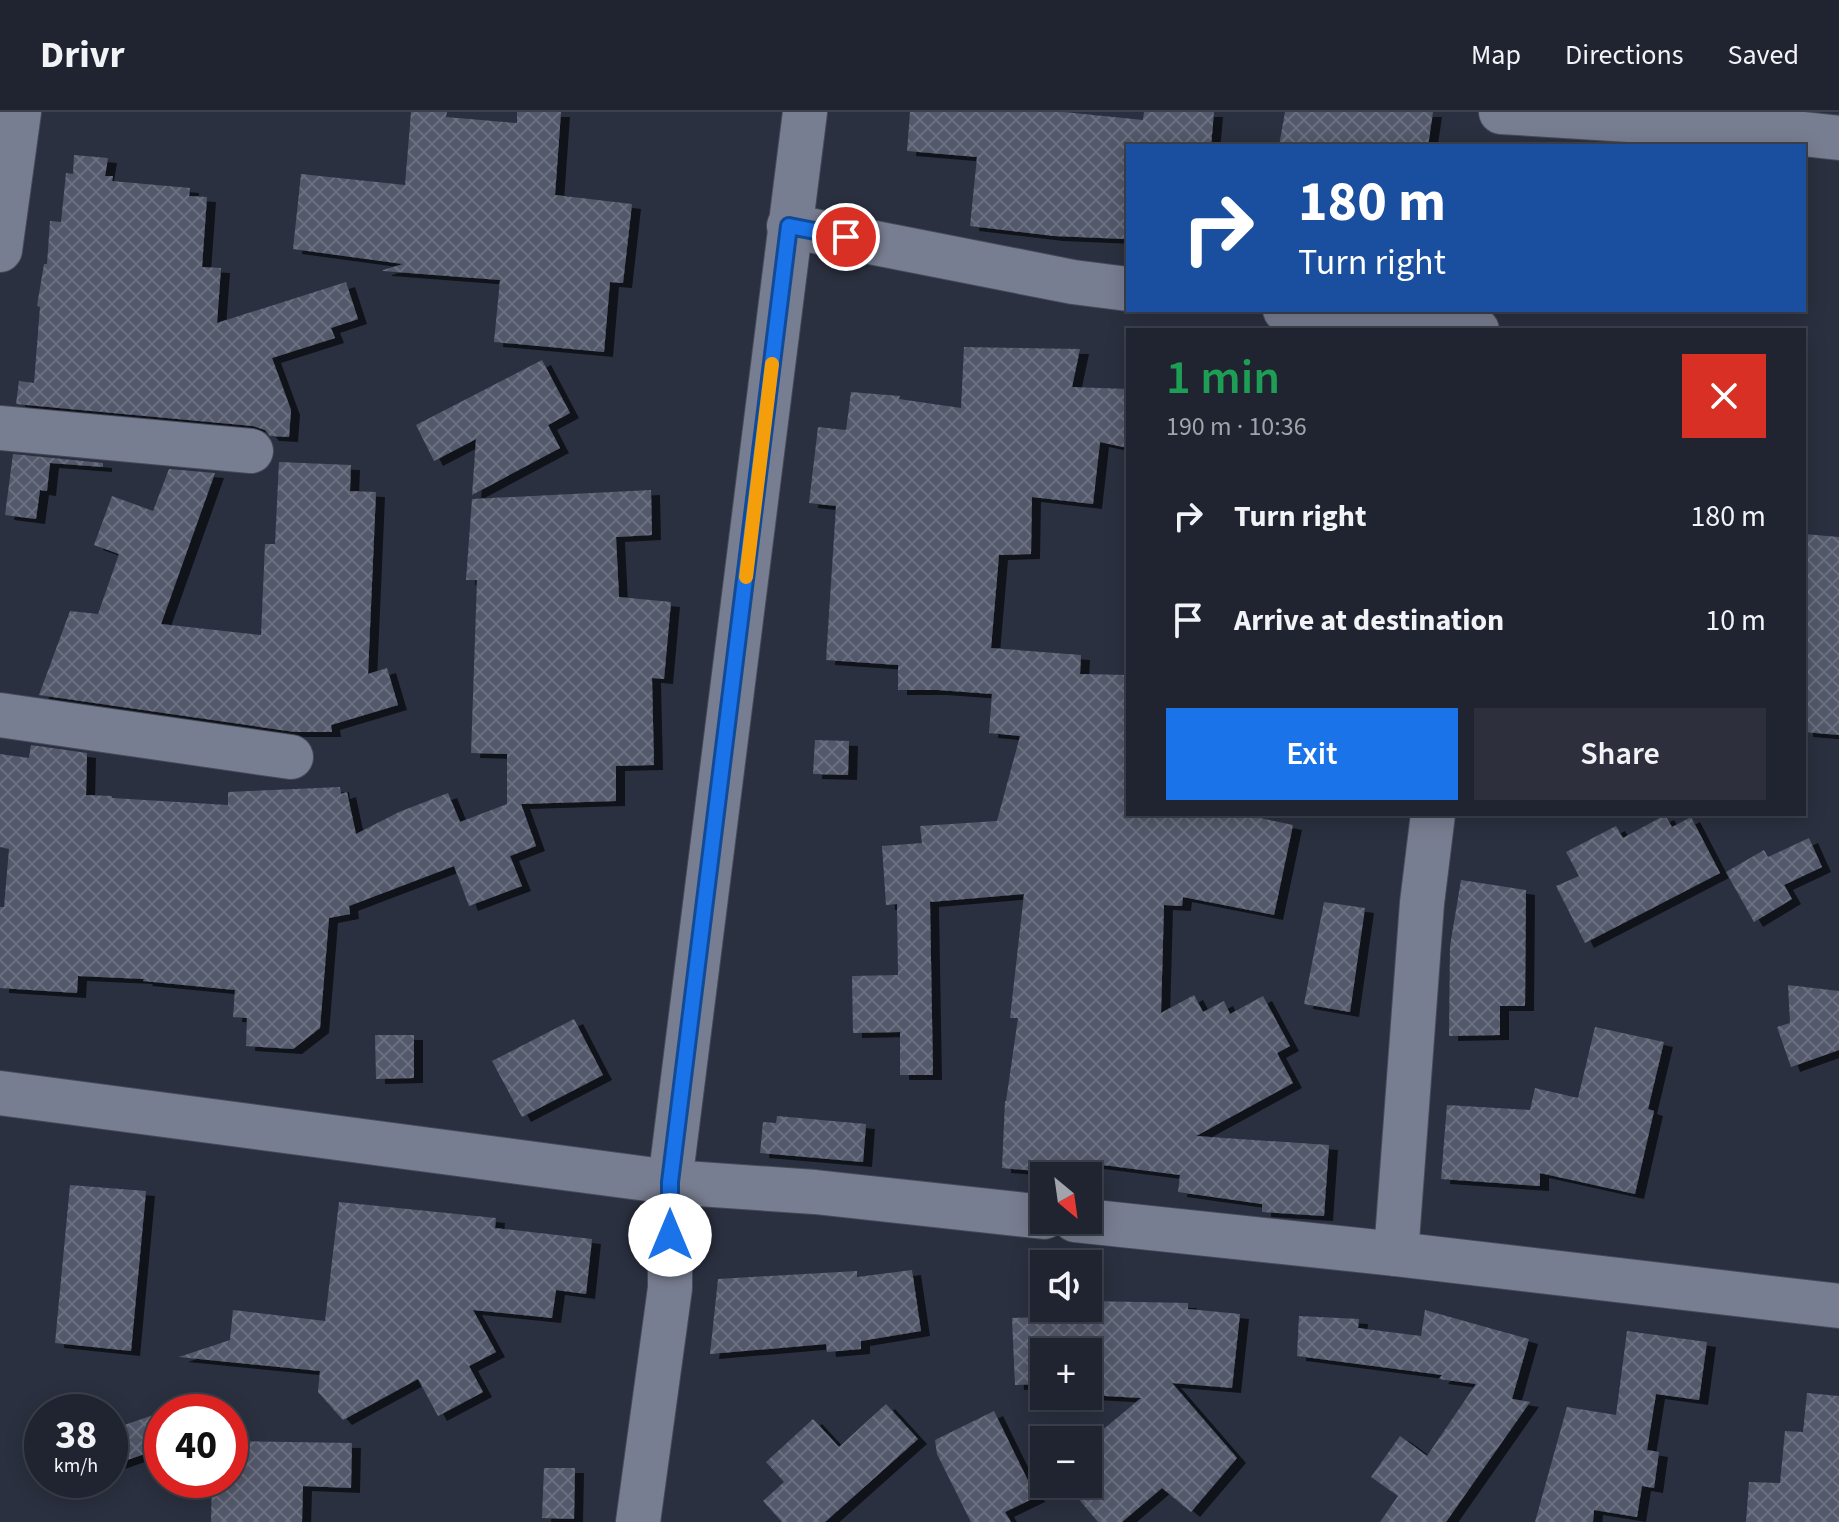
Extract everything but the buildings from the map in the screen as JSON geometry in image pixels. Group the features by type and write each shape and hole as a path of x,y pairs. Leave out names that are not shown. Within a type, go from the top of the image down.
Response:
{"street":[{"path":"0,250 19,112"},
{"path":"638,1522 670,1288 670,1182 805,112"},
{"path":"1498,144 1501,112 1740,127 1839,138"},
{"path":"789,226 1073,282 1126,289"},
{"path":"1300,312 1455,328"},
{"path":"0,428 251,451"},
{"path":"0,715 291,757"},
{"path":"1396,1254 1422,903 1433,816"},
{"path":"0,1093 670,1182 815,1192 1030,1215"},
{"path":"1102,1223 1839,1306"}],"slow traffic":[{"path":"746,577 772,364"}],"route":[{"path":"670,1235 670,1182 789,226 846,237"}]}
